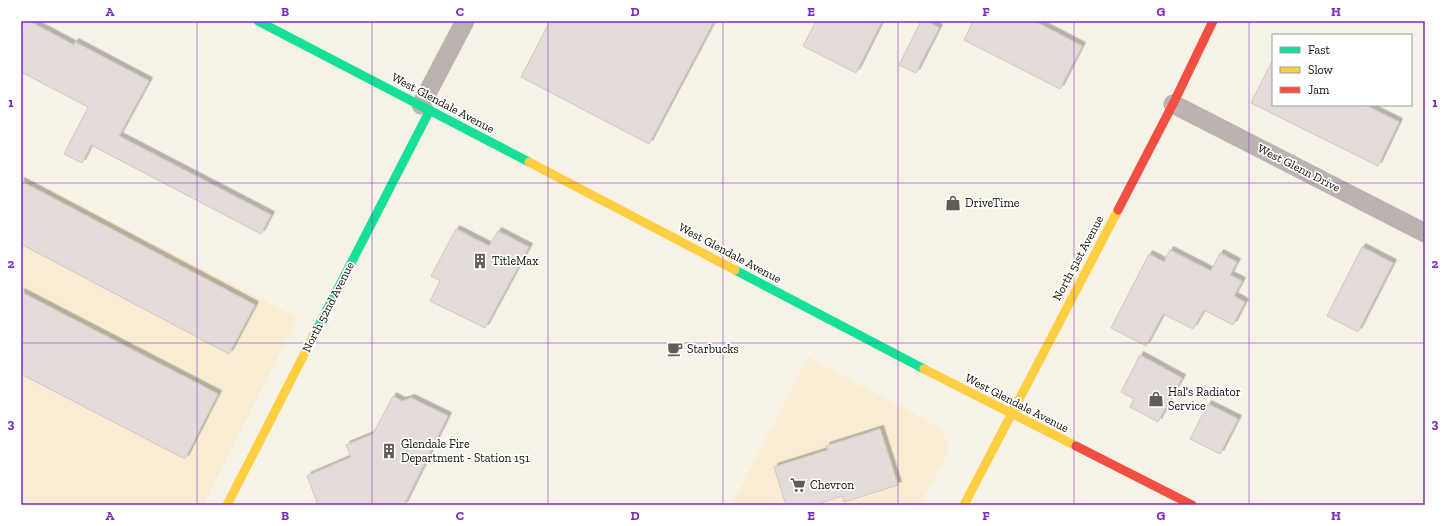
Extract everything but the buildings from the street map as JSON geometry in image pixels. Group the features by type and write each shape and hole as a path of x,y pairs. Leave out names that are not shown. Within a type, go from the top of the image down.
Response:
{"main road":[{"name":"West Glendale Avenue","path":"258,21 1011,413 1192,505"},
{"name":"North 51st Avenue","path":"964,505 1173,104 1213,21"},
{"name":"North 52nd Avenue","path":"228,505 426,108"}],"street":[{"name":"North 52nd Avenue","path":"426,108 465,21"},
{"name":"West Glenn Drive","path":"1173,104 1425,233"}],"shaded area":[{"path":"21,175 298,318 203,505 21,505"},
{"path":"808,357 937,426 947,440 949,447 946,456 920,505 732,505"}],"traffic: fast":[{"path":"258,21 529,162"},
{"path":"313,337 430,110"},
{"path":"735,270 924,369"}],"traffic: slow":[{"path":"529,162 735,270"},
{"path":"964,505 1118,210"},
{"path":"227,505 313,337"},
{"path":"924,369 1076,446"}],"traffic: jam":[{"path":"1118,210 1173,104 1213,21"},
{"path":"1076,446 1192,505"}],"place":[{"name":"DriveTime","path":"953,203"},
{"name":"TitleMax","path":"480,261"},
{"name":"Starbucks","path":"675,349"},
{"name":"Hal's Radiator Service","path":"1156,399"},
{"name":"Glendale Fire Department - Station 151","path":"389,451"},
{"name":"Chevron","path":"798,485"}]}
